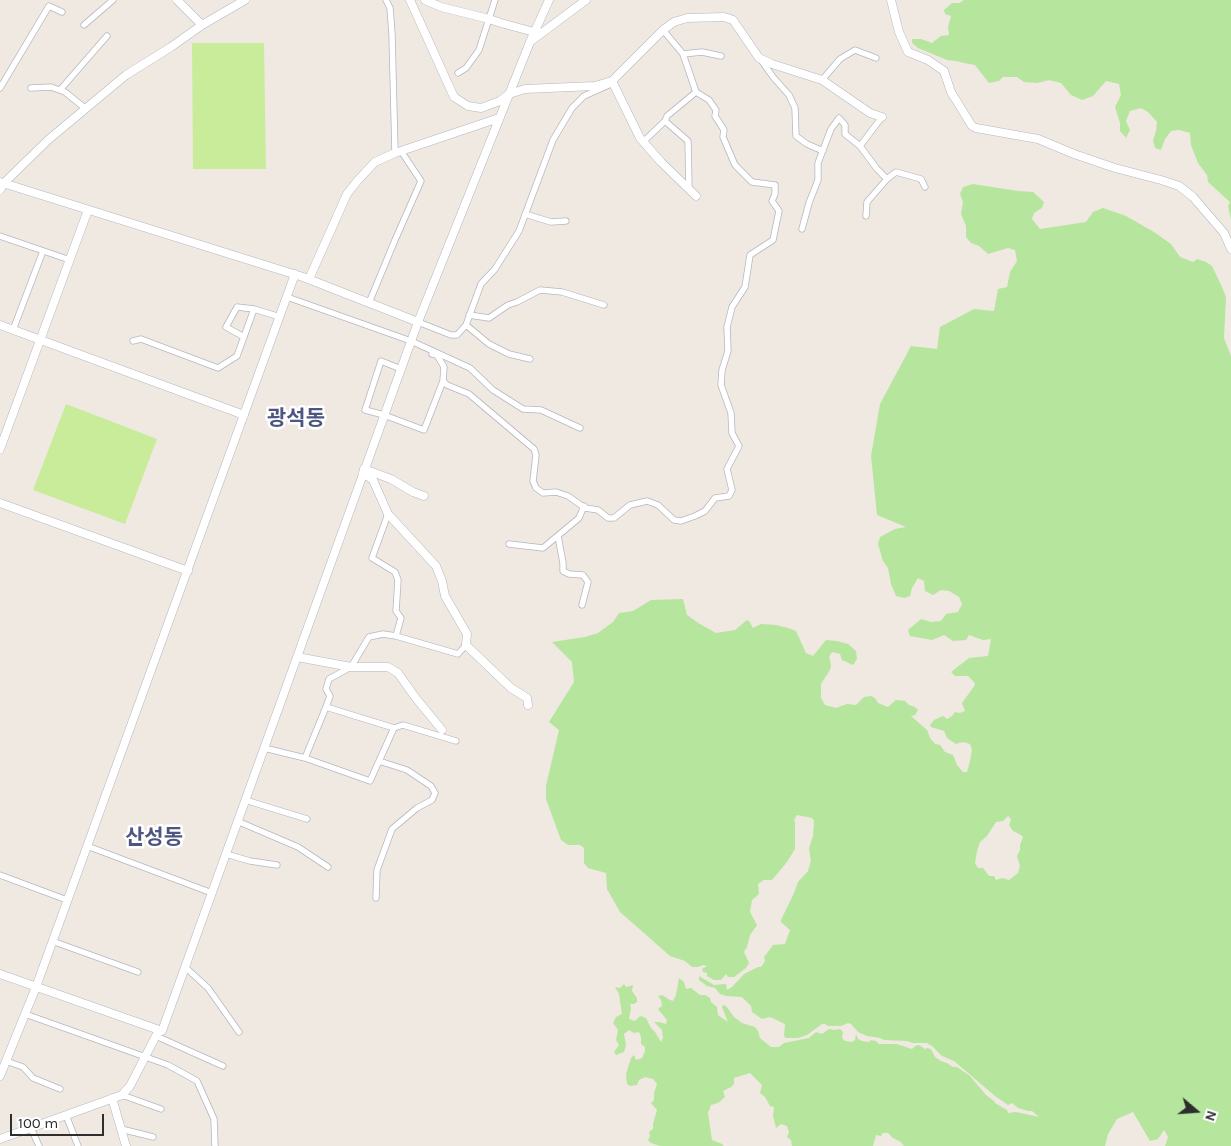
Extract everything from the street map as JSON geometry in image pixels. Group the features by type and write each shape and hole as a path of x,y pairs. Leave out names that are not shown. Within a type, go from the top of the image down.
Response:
{"street":[{"path":"84,25 113,0"},
{"path":"177,0 202,25"},
{"path":"1,185 48,140 126,75 244,0"},
{"path":"370,303 421,181 398,152 390,8 386,0"},
{"path":"410,0 454,97 468,106 481,108 500,101 509,94 525,89 595,86 613,82"},
{"path":"425,0 441,7 534,32"},
{"path":"458,73 466,68 478,50 495,0"},
{"path":"0,1139 122,1094 130,1086 157,1033 162,1031 410,343 548,0"},
{"path":"530,42 586,0"},
{"path":"891,0 899,32 908,52 928,60 944,71 950,92 972,126 1038,139 1107,165 1179,186 1192,197 1224,233 1231,249"},
{"path":"0,88 48,6 62,12"},
{"path":"1,185 295,274 451,335 457,335 466,324 481,284 495,269 519,231 553,140 572,108 584,96 613,82 663,30 674,22 687,18 724,17 733,20 773,77 789,95 795,108 796,136 822,151"},
{"path":"443,381 447,385 469,394 534,449 536,455 533,481 536,488 543,493 556,492 568,496 584,506 598,510 608,518 614,518 630,506 646,501 658,505 674,520 681,521 705,511 715,498 728,496 732,490 727,470 739,446 732,433 731,413 722,385 722,370 728,351 727,327 732,307 745,287 750,255 773,240 779,211 772,201 775,194 775,186 752,182 735,166 722,137 724,130 715,116 716,110 709,100 696,92 683,54 663,30"},
{"path":"60,90 107,36"},
{"path":"822,80 840,59 855,50 876,58"},
{"path":"683,54 702,52 721,56"},
{"path":"759,58 822,80 870,113 882,117 860,146"},
{"path":"613,82 640,138 692,193"},
{"path":"31,88 51,87 60,90 86,109"},
{"path":"643,142 665,122 666,116 696,92"},
{"path":"309,279 347,194 376,162 398,152 499,118"},
{"path":"802,229 818,180 818,163 831,129 839,118 845,125 845,134 860,146 887,179"},
{"path":"665,122 688,140 692,193"},
{"path":"866,216 868,202 887,179 896,172 921,179 925,187"},
{"path":"0,449 88,210"},
{"path":"525,214 551,222 566,222"},
{"path":"0,236 70,260"},
{"path":"13,330 43,251"},
{"path":"0,1076 36,987 295,274"},
{"path":"469,314 489,318 508,305 540,290 562,292 604,305"},
{"path":"287,297 410,343 470,368 493,390 523,409 540,410 580,428"},
{"path":"244,337 226,327 237,307 254,308 280,317"},
{"path":"133,341 141,339 218,368 237,356 254,308"},
{"path":"466,324 489,344 508,354 530,359"},
{"path":"0,325 244,415"},
{"path":"401,368 381,361 365,410 424,430 443,381 444,367 437,355 410,343"},
{"path":"364,471 391,479 424,496"},
{"path":"305,758 330,696 326,690 329,679 351,667 369,637 383,634 396,636 458,654 466,645 467,634 445,596 436,566 388,514 373,480 364,471"},
{"path":"0,503 188,571"},
{"path":"509,544 543,548 579,518 584,506"},
{"path":"388,514 372,558 395,572 398,580 396,610 401,618 396,636"},
{"path":"558,536 563,571 568,574 583,575 588,582 582,605"},
{"path":"466,645 511,688 527,698 528,705"},
{"path":"296,657 351,667 388,667 398,673 442,730"},
{"path":"326,707 394,728 403,725 456,741"},
{"path":"264,748 305,758 370,781 394,728"},
{"path":"376,898 377,870 392,829 417,808 432,800 435,794 431,786 407,770 379,761"},
{"path":"245,800 307,819"},
{"path":"238,821 298,847 328,868"},
{"path":"87,846 212,893"},
{"path":"226,854 250,861 277,865"},
{"path":"0,875 67,900"},
{"path":"52,941 138,972"},
{"path":"185,967 208,988 239,1032"},
{"path":"0,974 157,1033 223,1066"},
{"path":"25,1014 146,1056 168,1065 197,1081 214,1119 215,1146"},
{"path":"6,1061 22,1067 33,1078 60,1089"},
{"path":"122,1094 162,1109"},
{"path":"112,1098 126,1146"},
{"path":"66,1115 78,1146"},
{"path":"31,1128 39,1146"},
{"path":"121,1129 153,1138"}],"green space":[{"path":"964,0 1231,0 1231,220 1228,206 1230,202 1208,182 1207,175 1198,163 1191,145 1190,133 1179,130 1171,131 1165,139 1161,150 1155,148 1153,140 1157,122 1148,112 1141,108 1130,111 1126,121 1130,130 1126,138 1120,131 1120,123 1115,107 1121,95 1119,84 1106,81 1093,96 1082,100 1071,95 1061,83 1049,80 1037,83 1024,82 1017,77 1003,77 999,81 989,83 975,65 947,60 918,48 912,43 912,39 921,39 932,43 941,36 949,35 948,27 951,16 945,14 944,10 952,3 959,3"},
{"path":"192,43 264,43 266,169 193,169"},
{"path":"973,184 1033,192 1044,202 1042,208 1034,213 1032,219 1040,229 1086,222 1093,212 1103,208 1126,216 1171,244 1180,257 1193,262 1197,259 1212,266 1226,297 1224,338 1231,356 1231,1146 1165,1146 1168,1137 1164,1130 1158,1139 1150,1141 1133,1112 1117,1119 1108,1134 1105,1146 904,1146 888,1133 883,1133 881,1136 876,1135 873,1146 792,1146 791,1140 787,1137 789,1132 787,1126 781,1124 776,1128 773,1116 774,1107 770,1106 765,1097 760,1093 762,1085 750,1073 734,1078 734,1084 723,1091 725,1097 718,1103 711,1105 708,1113 712,1140 724,1146 660,1146 648,1140 649,1132 653,1129 657,1110 651,1103 654,1100 657,1084 653,1079 645,1077 639,1080 637,1085 630,1086 627,1084 626,1074 631,1058 634,1055 636,1060 642,1058 645,1051 645,1047 641,1044 639,1032 634,1033 629,1030 624,1034 626,1045 624,1052 616,1055 614,1052 619,1045 616,1040 618,1030 613,1023 616,1017 622,1014 619,994 615,987 620,988 624,984 626,987 633,985 632,991 637,998 637,1002 630,1004 629,1019 635,1021 640,1016 646,1018 661,1042 663,1038 662,1030 654,1022 666,1024 667,1020 658,1009 662,1006 658,996 662,995 673,1001 679,978 684,982 686,989 691,988 700,995 710,998 711,1002 717,1007 718,1015 728,1022 722,1007 723,1005 742,1023 755,1027 760,1038 771,1047 779,1047 784,1043 809,1038 816,1032 822,1034 829,1029 840,1029 843,1032 842,1038 845,1041 852,1042 855,1040 856,1034 858,1039 862,1041 869,1042 871,1040 879,1044 897,1044 912,1049 919,1045 925,1049 931,1049 935,1057 953,1067 957,1067 970,1076 986,1095 1007,1110 1008,1113 1016,1112 1039,1117 1032,1111 1018,1108 1012,1103 1008,1105 954,1061 942,1056 927,1043 884,1040 867,1036 858,1032 848,1023 841,1026 822,1024 807,1035 798,1038 786,1038 784,1036 785,1024 770,1017 762,1019 752,1012 751,1006 742,997 720,994 715,988 707,986 699,980 699,976 714,985 726,984 727,990 744,974 761,967 765,961 764,957 773,945 785,944 790,930 781,920 798,882 808,871 811,860 809,848 813,836 814,821 812,818 797,815 794,820 795,849 772,880 764,880 758,884 759,894 752,900 750,912 757,925 750,935 744,952 749,963 746,968 734,977 728,977 726,974 721,980 714,980 707,976 707,973 703,972 702,969 707,966 692,967 685,961 670,956 620,912 607,889 606,873 588,868 584,863 584,848 580,845 568,845 561,840 546,799 546,786 559,730 549,722 574,682 572,662 552,642 598,633 613,622 619,613 633,611 651,600 683,599 687,615 716,633 735,630 747,620 753,628 761,624 788,628 796,631 806,653 813,656 826,640 848,644 856,651 857,659 853,665 842,660 840,654 832,652 829,657 830,670 821,684 821,698 825,705 836,708 847,704 856,705 864,697 871,696 878,703 888,707 896,700 905,701 918,710 915,715 911,716 927,730 935,744 940,745 945,752 953,755 957,765 963,772 967,772 972,750 970,744 963,742 956,744 947,738 944,731 930,725 934,720 943,716 947,719 955,712 965,711 962,703 975,685 974,682 968,676 955,676 951,672 969,658 988,656 991,639 983,640 969,635 966,640 953,641 944,635 932,640 910,636 908,630 921,619 931,622 941,621 946,614 958,612 962,604 959,597 949,591 941,590 933,595 925,591 924,581 918,578 910,596 904,598 896,596 891,584 888,568 883,561 878,544 880,537 895,529 906,527 877,515 871,456 880,404 911,346 937,349 940,327 974,309 994,311 998,289 1007,287 1010,272 1017,261 1015,250 1008,248 988,254 979,246 971,243 966,237 966,226 961,214 963,202 960,194 963,187","holes":["1008,816 1010,818 1009,825 1013,831 1023,837 1017,856 1020,866 1018,873 1009,880 1002,878 996,880 994,876 989,876 983,868 978,868 975,863 977,851 980,842 987,836 996,822 1003,821"]},
{"path":"66,404 157,439 125,524 33,490"}],"district":[{"name":"광석동","path":"296,419"},
{"name":"산성동","path":"154,838"}]}
